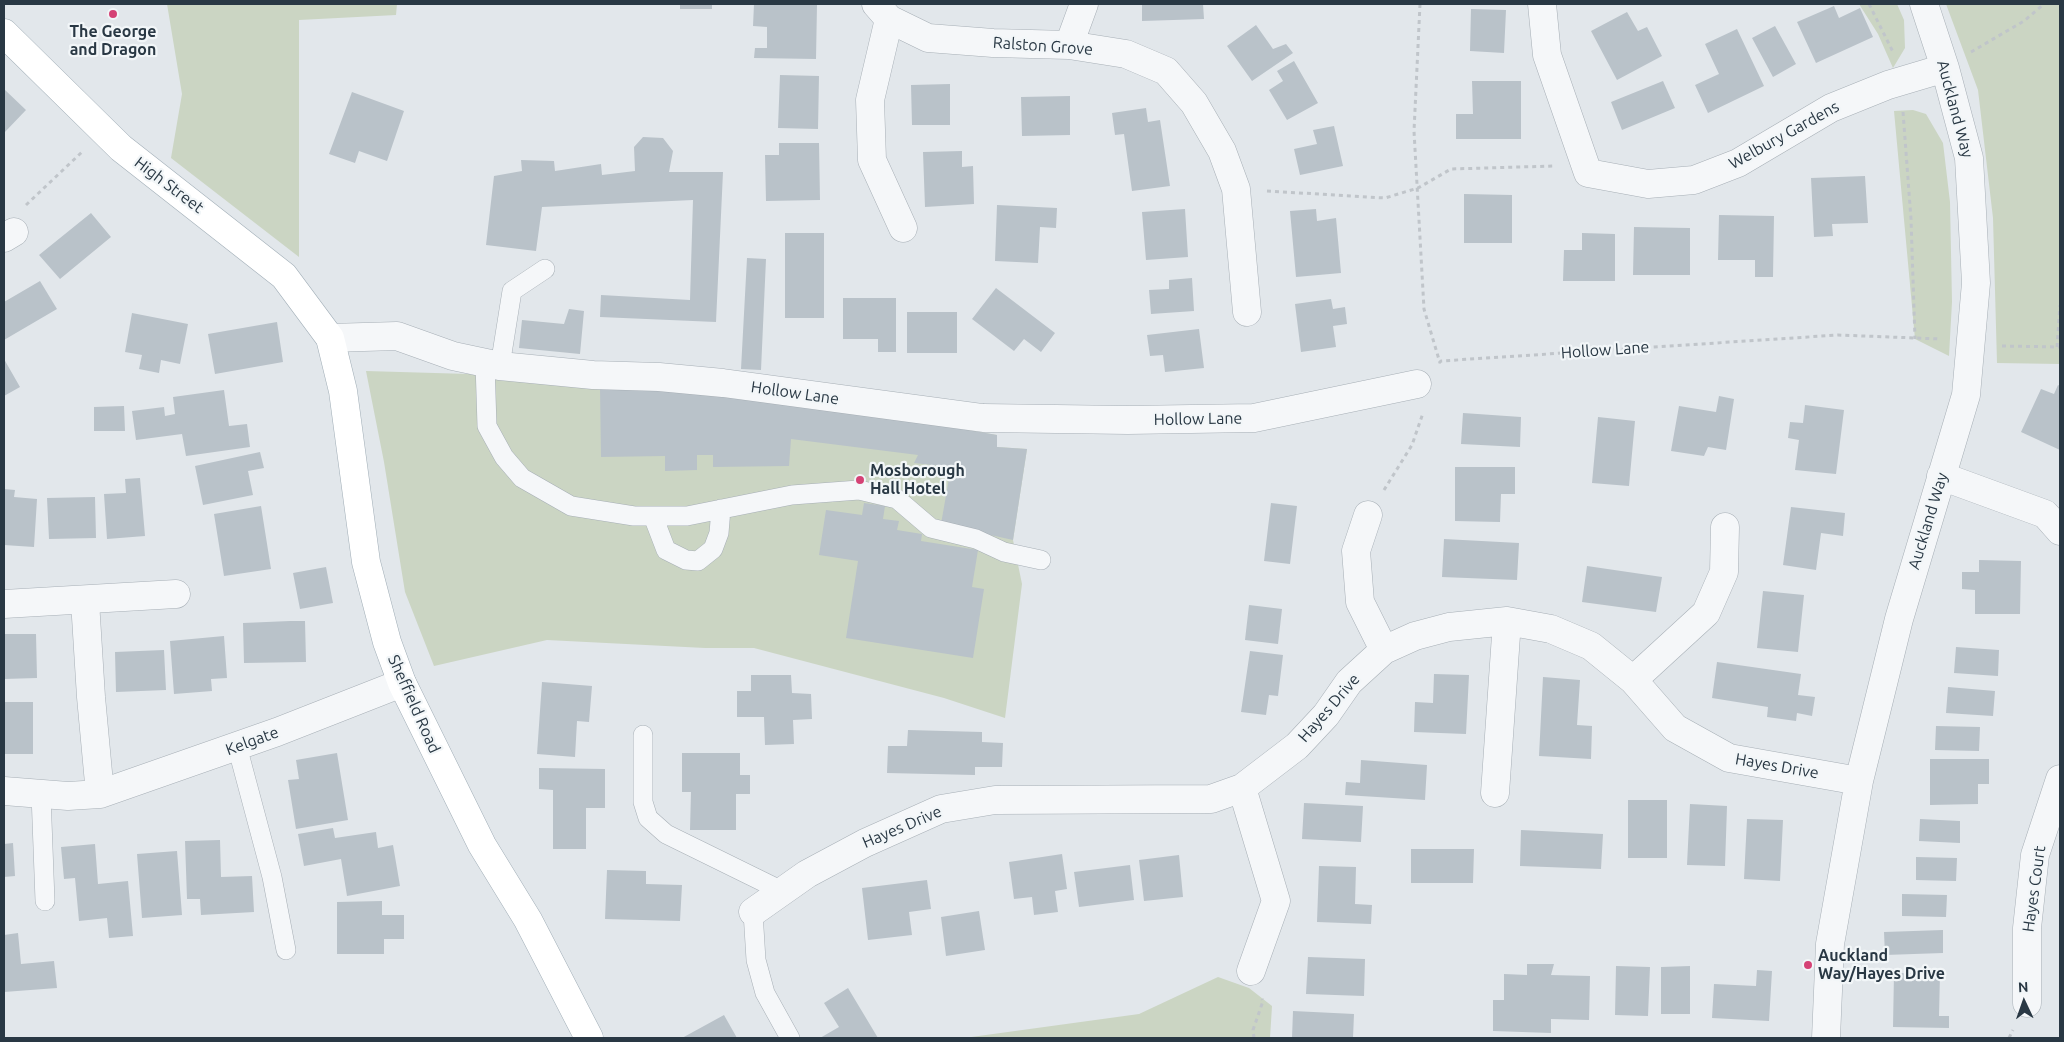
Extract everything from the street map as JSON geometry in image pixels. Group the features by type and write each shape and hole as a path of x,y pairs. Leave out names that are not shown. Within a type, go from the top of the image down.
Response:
{"main road":[{"name":"High Street","path":"4,32 121,148 284,276 330,338"},
{"name":"Sheffield Road","path":"330,338 343,391 366,562 387,642 402,683 482,845 528,920 589,1038"}],"street":[{"path":"1069,45 1084,4"},
{"path":"1542,4 1548,55 1585,165"},
{"name":"Auckland Way","path":"1826,1038 1830,944 1859,781 1899,619 1966,395 1976,283 1969,158 1945,68 1924,4"},
{"path":"883,12 870,100 872,160 903,228"},
{"name":"Ralston Grove","path":"883,12 928,38 994,43 1069,45 1126,54 1166,71 1194,103 1222,152 1236,189 1247,312"},
{"name":"Welbury Gardens","path":"1585,165 1588,173 1648,184 1694,180 1738,163 1832,108 1900,81 1945,68"},
{"name":"Hollow Lane","path":"330,338 397,336 453,356 492,364 593,375 660,377 714,382 983,418 1128,420 1254,418 1426,387"},
{"path":"1942,476 2045,514 2060,531"},
{"path":"1368,515 1356,552 1360,602 1384,650"},
{"path":"1633,680 1706,613 1724,572 1725,527"},
{"path":"4,604 85,601 176,594"},
{"path":"85,601 100,794"},
{"path":"1495,793 1507,621"},
{"name":"Hayes Drive","path":"753,912 807,874 865,843 941,809 995,800 1211,798 1242,788 1297,746 1326,715 1349,682 1384,650 1415,636 1449,627 1507,621 1551,629 1591,646 1633,680 1675,728 1729,758 1859,781"},
{"name":"Kelgate","path":"4,791 68,796 100,794 237,746 402,683"},
{"name":"Hayes Court","path":"2027,1003 2027,928 2035,855 2060,779"},
{"path":"1242,788 1276,900 1252,971"}],"lane":[{"path":"545,269 512,291 492,364 487,426 504,457 522,478 571,506 634,516 688,516 792,495 859,490 897,499 931,528 976,540 1004,552 1041,560"},
{"path":"653,516 666,550 686,560 698,560 713,549 720,534 721,508"},
{"path":"643,735 643,802 648,818 666,834 782,891"},
{"path":"237,746 272,878 286,950"},
{"path":"40,794 44,901"},
{"path":"753,912 756,960 765,993 790,1038"}],"path":[{"path":"1368,515 1412,445 1426,387 1440,361 1424,309 1414,131 1420,4"},
{"path":"1869,4 1891,45 1900,81 1912,219 1915,339"},
{"path":"1945,68 2024,21 2044,4"},
{"path":"9,235 15,215 104,132"},
{"path":"1236,189 1385,198 1418,188 1451,169 1585,165"},
{"path":"2059,347 2060,305"},
{"name":"Hollow Lane","path":"1440,361 1838,336 2059,347"},
{"path":"1426,387 1440,361"},
{"path":"1252,971 1263,1001 1253,1030 1254,1038"}],"green space":[{"path":"167,4 397,4 396,15 299,20 299,257 171,158 182,94"},
{"path":"1859,4 1897,4 1904,20 1905,48 1893,68 1878,34"},
{"path":"1946,4 2060,4 2060,364 1997,363 1993,218 1978,90"},
{"path":"1913,110 1926,114 1943,143 1950,202 1952,302 1949,356 1915,339 1894,111"},
{"path":"366,371 469,374 782,398 997,435 997,447 1027,449 1013,540 1022,584 1005,718 944,698 754,648 705,648 547,640 434,666 405,592 384,462"},
{"path":"1218,977 1249,988 1272,1006 1270,1038 964,1038 1139,1014"}],"building":[{"path":"680,4 712,4 712,9 680,9"},
{"path":"754,4 817,5 816,59 754,58 755,48 767,48 767,27 753,26"},
{"path":"1142,4 1203,4 1204,19 1142,21"},
{"path":"1834,6 1839,18 1860,8 1873,37 1816,63 1797,22"},
{"path":"1471,9 1506,10 1504,53 1470,51"},
{"path":"1627,12 1638,31 1647,27 1662,56 1617,80 1591,31"},
{"path":"1256,25 1273,49 1286,44 1293,53 1252,81 1227,46"},
{"path":"1775,26 1796,64 1773,77 1752,38"},
{"path":"1737,29 1764,86 1708,113 1695,85 1719,74 1705,44"},
{"path":"1294,61 1318,103 1287,120 1269,90 1283,81 1277,71"},
{"path":"780,75 819,76 818,129 778,128"},
{"path":"1472,81 1521,81 1521,139 1456,139 1456,114 1473,114"},
{"path":"1663,81 1675,108 1622,130 1611,102"},
{"path":"950,84 950,125 912,125 911,85"},
{"path":"4,89 26,110 4,133"},
{"path":"352,92 404,111 387,161 359,151 355,163 329,154"},
{"path":"1070,96 1070,135 1022,136 1021,97"},
{"path":"1146,108 1148,122 1160,120 1170,186 1132,191 1124,134 1115,135 1112,113"},
{"path":"1334,126 1343,166 1300,175 1294,149 1317,144 1313,130"},
{"path":"643,137 663,138 673,151 669,172 723,172 716,322 600,317 601,295 690,300 693,200 542,207 536,251 486,245 494,176 522,171 521,160 554,161 555,171 601,164 602,175 635,171 634,147"},
{"path":"779,143 819,143 820,200 766,201 765,155 779,155"},
{"path":"962,151 962,167 973,166 974,204 925,207 923,152"},
{"path":"1865,176 1868,223 1832,224 1833,236 1814,237 1811,178"},
{"path":"1464,194 1512,195 1512,243 1464,243"},
{"path":"997,205 1057,208 1056,228 1040,227 1038,263 995,261"},
{"path":"1185,209 1188,257 1146,260 1142,212"},
{"path":"1316,209 1317,221 1336,218 1341,273 1296,277 1290,211"},
{"path":"91,213 111,237 60,279 39,255"},
{"path":"1719,215 1774,216 1773,277 1755,277 1755,260 1718,260"},
{"path":"1634,227 1690,228 1690,275 1633,275"},
{"path":"785,233 824,233 824,318 785,318"},
{"path":"1582,233 1615,234 1615,281 1563,281 1564,250 1582,250"},
{"path":"747,258 766,259 761,370 741,369"},
{"path":"1192,278 1194,311 1151,314 1149,290 1169,289 1169,280"},
{"path":"40,281 57,309 4,340 4,302"},
{"path":"996,288 1055,333 1041,352 1024,339 1014,351 972,319"},
{"path":"843,298 896,298 896,352 878,352 878,339 843,339"},
{"path":"1331,299 1333,309 1345,307 1347,324 1333,326 1336,347 1301,352 1295,304"},
{"path":"569,309 584,311 580,354 519,348 522,320 564,324"},
{"path":"907,312 957,312 957,353 907,353"},
{"path":"132,313 188,324 180,364 161,360 159,373 139,369 142,355 125,352"},
{"path":"277,322 283,362 215,374 208,334"},
{"path":"1199,329 1204,368 1165,372 1163,355 1150,356 1147,335"},
{"path":"4,359 20,387 4,396"},
{"path":"2058,385 2060,386 2060,450 2021,432 2041,389 2054,394"},
{"path":"600,387 782,398 997,435 997,447 1027,449 1013,540 941,524 951,467 914,463 918,455 791,439 789,466 713,467 713,455 697,455 697,470 665,471 665,456 601,457"},
{"path":"224,390 229,426 247,424 250,447 186,456 182,434 136,440 132,411 164,407 165,416 175,414 173,397"},
{"path":"1719,396 1734,399 1726,450 1708,447 1704,456 1671,451 1679,406 1716,412"},
{"path":"1805,405 1844,410 1836,474 1795,470 1799,440 1788,438 1790,422 1803,423"},
{"path":"124,406 125,431 94,431 94,407"},
{"path":"1463,413 1521,417 1520,447 1461,444"},
{"path":"1598,417 1635,421 1629,486 1592,483"},
{"path":"260,452 264,468 248,471 253,495 203,505 195,466"},
{"path":"1455,467 1515,467 1515,494 1501,494 1500,522 1455,521"},
{"path":"140,478 145,536 107,539 104,494 126,493 125,479"},
{"path":"4,489 15,490 14,497 37,499 34,547 4,545"},
{"path":"95,497 96,538 49,539 47,498"},
{"path":"864,503 885,506 883,519 899,521 897,530 922,534 921,541 978,550 972,587 984,589 973,658 846,638 858,561 819,555 826,510 862,515"},
{"path":"1271,503 1297,506 1290,564 1264,561"},
{"path":"261,506 271,569 224,576 214,514"},
{"path":"1791,507 1845,513 1843,536 1821,533 1816,570 1783,565"},
{"path":"1444,539 1519,543 1517,580 1442,577"},
{"path":"1979,560 2021,561 2020,614 1975,614 1975,590 1962,589 1962,572 1979,572"},
{"path":"1587,566 1662,577 1656,612 1582,602"},
{"path":"326,567 333,603 300,609 293,573"},
{"path":"1763,591 1804,595 1798,652 1757,648"},
{"path":"1249,605 1282,609 1278,644 1245,640"},
{"path":"305,621 306,662 244,663 243,623"},
{"path":"4,634 36,634 37,678 4,679"},
{"path":"224,636 227,678 211,679 212,691 174,694 170,641"},
{"path":"1956,647 1999,650 1998,676 1954,673"},
{"path":"164,650 166,690 116,692 115,652"},
{"path":"1250,651 1283,655 1278,696 1269,695 1266,715 1241,712"},
{"path":"1717,662 1801,674 1798,695 1815,697 1812,716 1797,713 1796,721 1767,717 1768,707 1712,698"},
{"path":"1434,674 1469,675 1466,734 1414,732 1415,702 1433,703"},
{"path":"751,675 791,675 792,693 811,694 812,719 793,720 794,744 765,745 764,717 737,717 737,691 751,691"},
{"path":"1543,677 1580,680 1577,725 1592,726 1591,759 1539,756"},
{"path":"542,682 592,686 589,722 577,721 575,757 537,754"},
{"path":"1948,687 1995,691 1993,716 1946,713"},
{"path":"4,702 33,702 33,754 4,754"},
{"path":"1936,726 1980,727 1979,751 1935,750"},
{"path":"908,730 982,732 982,742 1003,743 1002,767 975,767 975,775 887,773 888,746 907,746"},
{"path":"337,753 348,820 296,829 288,780 299,779 296,760"},
{"path":"682,753 740,753 740,775 750,775 750,794 736,794 736,830 690,830 691,792 682,792"},
{"path":"1930,759 1989,759 1989,784 1978,784 1978,804 1930,805"},
{"path":"1361,760 1427,765 1425,800 1345,795 1346,782 1360,783"},
{"path":"539,768 605,769 605,808 586,808 586,849 553,849 553,790 539,789"},
{"path":"1628,800 1667,800 1667,858 1628,858"},
{"path":"1304,803 1363,806 1361,842 1302,839"},
{"path":"1690,804 1727,806 1725,866 1687,865"},
{"path":"1747,819 1783,820 1780,881 1744,879"},
{"path":"1920,819 1960,821 1960,843 1919,841"},
{"path":"333,828 335,838 376,832 378,848 393,845 400,886 347,896 341,859 304,866 298,834"},
{"path":"1521,830 1603,834 1601,869 1520,866"},
{"path":"220,840 221,877 252,876 254,912 201,915 200,899 187,899 185,841"},
{"path":"13,843 15,876 4,877 4,844"},
{"path":"95,844 98,884 128,881 133,936 109,938 107,918 79,921 75,878 64,879 61,847"},
{"path":"1411,849 1474,849 1473,883 1411,883"},
{"path":"177,851 182,915 142,918 137,854"},
{"path":"1062,854 1067,889 1055,891 1058,912 1034,915 1032,897 1014,899 1009,862"},
{"path":"1179,855 1183,897 1144,901 1139,860"},
{"path":"1916,857 1957,858 1956,881 1916,880"},
{"path":"1130,865 1134,900 1079,907 1074,872"},
{"path":"1319,866 1356,867 1355,904 1372,905 1371,924 1317,922"},
{"path":"607,870 646,871 646,884 682,885 680,921 605,919"},
{"path":"927,880 931,909 909,912 912,935 868,940 862,888"},
{"path":"1902,894 1947,895 1946,917 1902,916"},
{"path":"382,901 382,915 404,915 404,939 384,939 384,954 337,954 337,902"},
{"path":"979,911 985,950 946,956 941,917"},
{"path":"1943,930 1943,953 1885,955 1884,932"},
{"path":"18,933 21,964 54,961 57,988 4,992 4,935"},
{"path":"1308,957 1365,959 1364,996 1306,994"},
{"path":"1527,964 1554,964 1551,975 1590,976 1589,1020 1551,1019 1551,1033 1493,1031 1493,1000 1504,1000 1504,974 1527,975"},
{"path":"1616,966 1650,967 1648,1016 1615,1015"},
{"path":"1690,966 1690,1014 1661,1014 1661,967"},
{"path":"1757,970 1772,971 1769,1021 1712,1018 1714,984 1756,986"},
{"path":"1894,973 1940,974 1939,1016 1949,1016 1949,1028 1893,1027"},
{"path":"848,988 878,1038 820,1038 839,1027 824,1003"},
{"path":"1293,1011 1354,1014 1353,1038 1292,1038"},
{"path":"724,1015 737,1038 682,1038"}],"place":[{"name":"The George and Dragon","path":"113,14"},
{"name":"Mosborough Hall Hotel","path":"860,480"},
{"name":"Auckland Way/Hayes Drive","path":"1808,965"}]}
